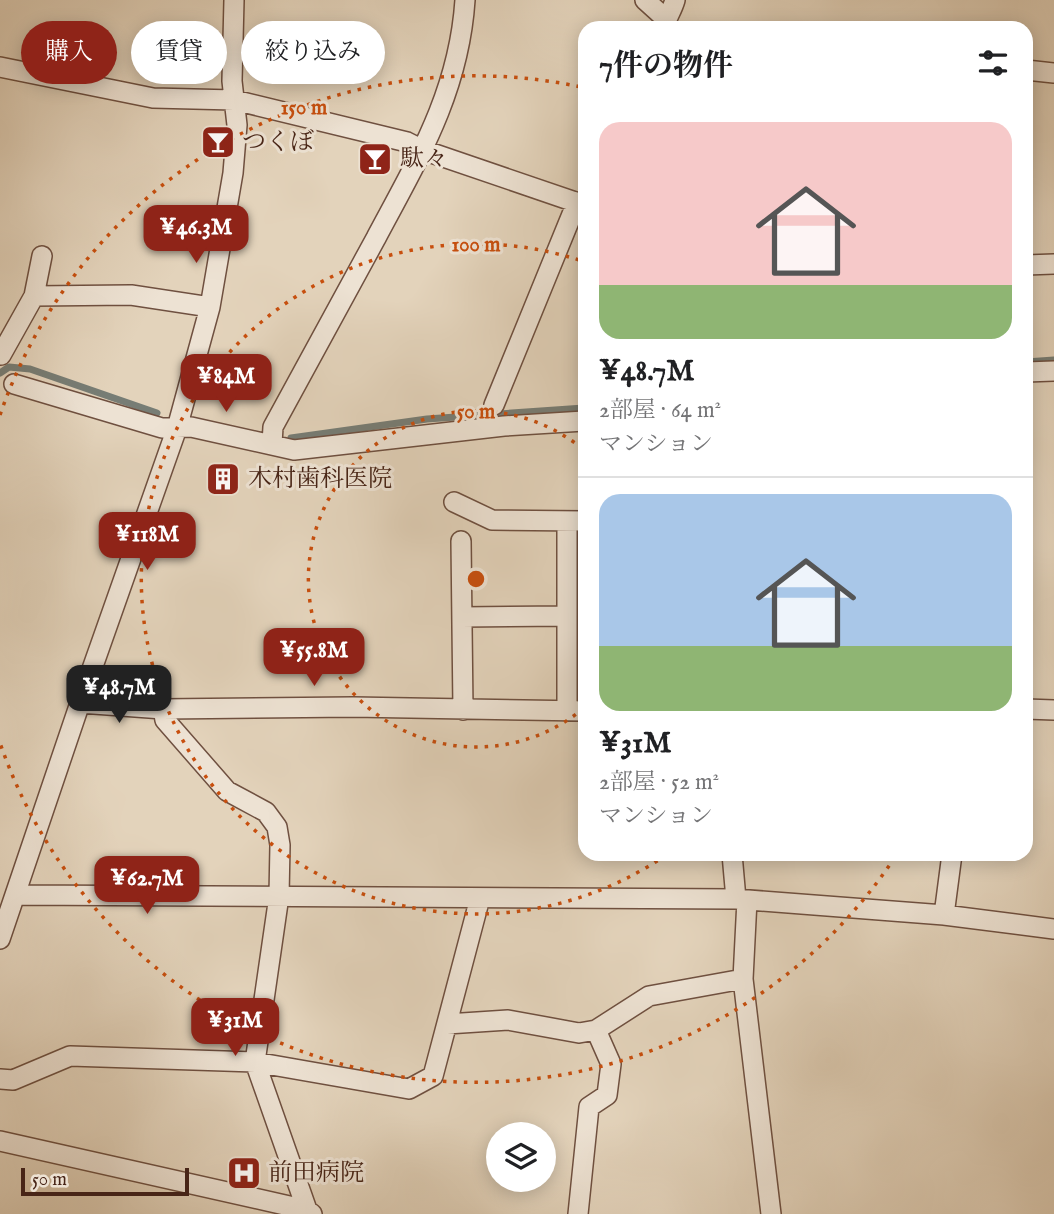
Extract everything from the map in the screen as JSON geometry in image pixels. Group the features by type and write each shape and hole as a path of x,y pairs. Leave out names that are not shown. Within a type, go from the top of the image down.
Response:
{"street":[{"path":"0,939 4,914 16,895 79,702 177,428 210,307 233,173 237,125 234,100 234,0"},
{"path":"272,444 274,426 423,150 449,88 460,50 465,0"},
{"path":"645,0 662,21"},
{"path":"667,21 675,0"},
{"path":"0,66 153,98 234,100 407,142 423,150 578,203"},
{"path":"1033,72 1054,73"},
{"path":"494,405 578,211"},
{"path":"42,256 34,296 5,371 162,428 191,427 294,450 504,426 578,421"},
{"path":"1033,265 1054,264"},
{"path":"34,296 131,295 210,307"},
{"path":"1033,372 1054,371"},
{"path":"79,702 163,709 353,707 576,711 567,616 576,521 492,520 454,502"},
{"path":"461,541 463,710"},
{"path":"462,617 567,616"},
{"path":"163,709 166,720 227,791 266,812 277,827 280,845 279,896 255,1062 310,1212"},
{"path":"1033,709 1054,710"},
{"path":"733,861 741,899 743,979 771,1214"},
{"path":"944,915 951,861"},
{"path":"16,895 741,899 944,915 1054,929"},
{"path":"0,1079 13,1080 71,1056 255,1062 409,1089 433,1076 480,898"},
{"path":"447,1024 508,1020 579,1033 596,1030 649,996 743,979"},
{"path":"578,1214 589,1107 607,1094 611,1064 596,1030"},
{"path":"0,1142 310,1212"}],"waterway":[{"path":"1033,362 1054,360"},
{"path":"0,373 9,367 30,369 157,413"},
{"path":"291,438 427,419 578,408"}],"place":[{"name":"つくぼ","path":"218,142"},
{"name":"駄々","path":"375,159"},
{"name":"木村歯科医院","path":"223,479"},
{"name":"前田病院","path":"244,1173"}]}
